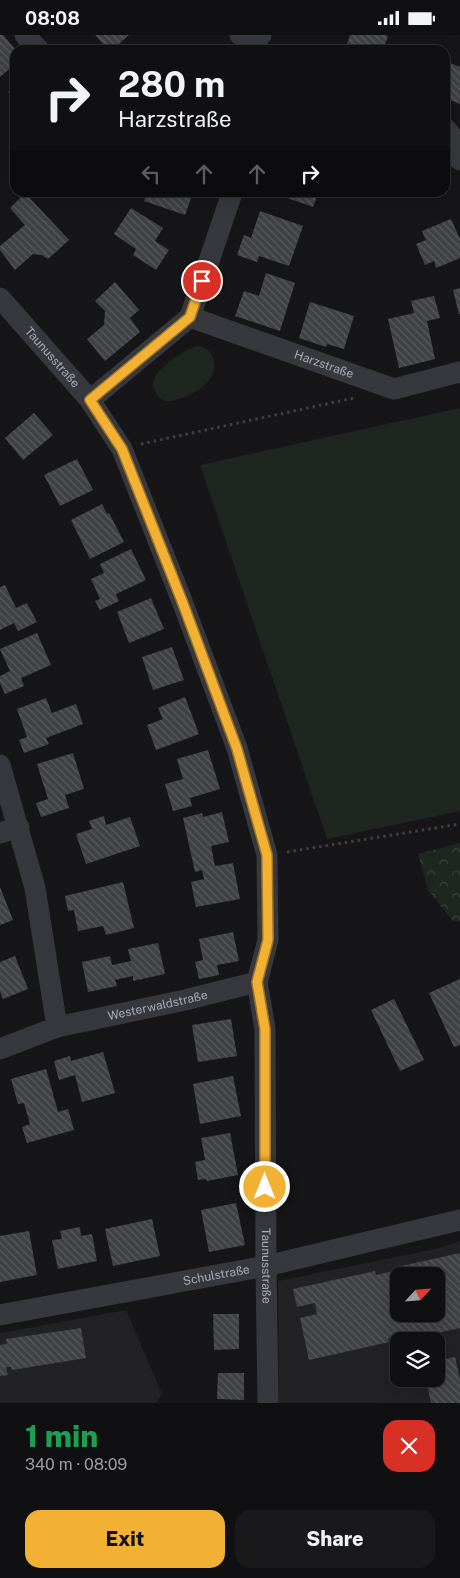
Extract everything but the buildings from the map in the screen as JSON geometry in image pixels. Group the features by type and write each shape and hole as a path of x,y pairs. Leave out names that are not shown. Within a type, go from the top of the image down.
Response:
{"street":[{"path":"25,35 34,45"},
{"path":"240,35 250,38 260,35"},
{"path":"450,134 460,160"},
{"path":"90,400 190,317 231,197"},
{"name":"Taunusstraße","path":"0,298 90,400 122,449 182,601 237,749 267,855 268,940 257,982 265,1029 268,1403"},
{"name":"Harzstraße","path":"190,317 394,389 460,372"},
{"path":"0,765 9,830 36,888 57,1027"},
{"name":"Westerwaldstraße","path":"0,1049 57,1027 185,1000 257,982"},
{"name":"Schulstraße","path":"0,1315 266,1267 460,1220"}],"path":[{"path":"122,449 355,397"},
{"path":"267,855 460,824"}],"shaded area":[{"path":"460,1241 460,1403 279,1403 278,1281 435,1249"},
{"path":"126,1310 162,1394 156,1403 0,1403 0,1333"}],"green space":[{"path":"197,346 206,349 212,356 213,373 209,380 196,392 187,396 169,401 161,399 154,389 153,383 156,375 175,358"},
{"path":"460,408 460,811 327,839 200,465"},
{"path":"460,843 460,922 452,920 428,890 418,854"}],"route":[{"path":"202,281 190,317 90,400 122,449 182,601 237,749 267,855 268,940 257,982 265,1029 265,1187"}]}
